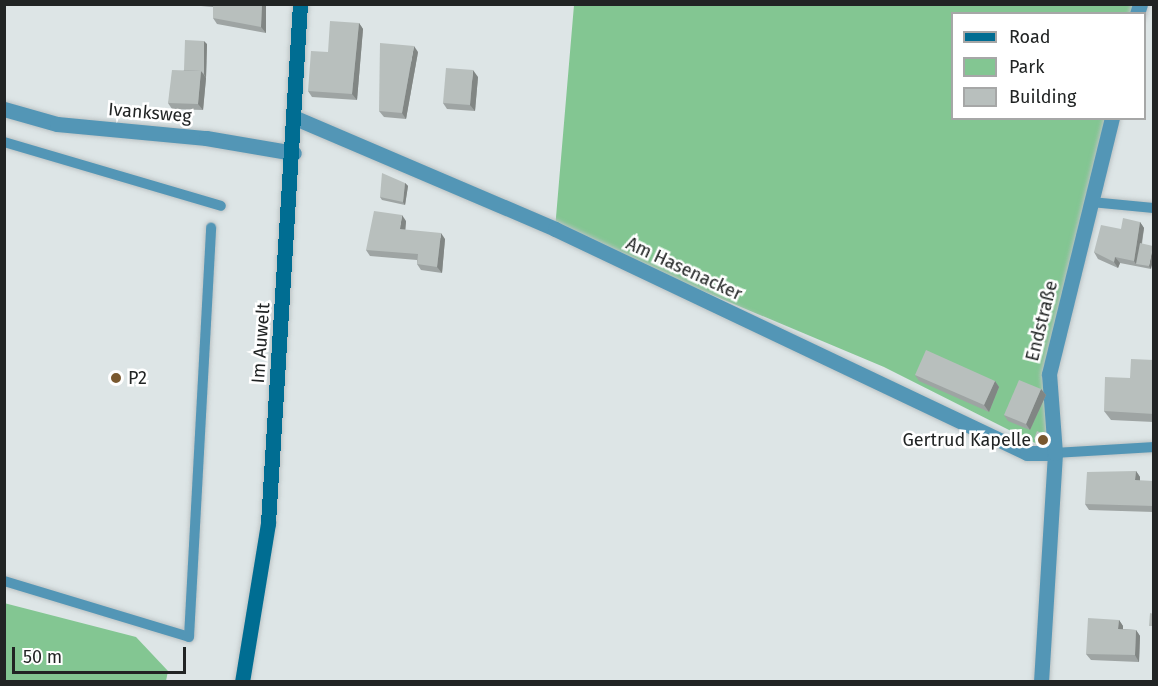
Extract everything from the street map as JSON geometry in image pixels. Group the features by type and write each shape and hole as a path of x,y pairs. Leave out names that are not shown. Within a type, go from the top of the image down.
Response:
{"main road":[{"name":"Im Auwelt","path":"242,681 268,524 294,153 293,117 300,4"}],"street":[{"name":"Ivanksweg","path":"4,109 57,124 206,138 294,153"},
{"name":"Am Hasenacker","path":"293,117 555,229 1027,453 1055,453"},
{"name":"Endstraße","path":"1041,681 1055,453 1049,374 1112,120"}],"lane":[{"path":"4,142 221,206"},
{"path":"1091,202 1154,208"},
{"path":"4,581 189,637 211,228"},
{"path":"1055,453 1154,447"}],"green space":[{"path":"574,5 1140,5 1137,12 951,12 951,120 1112,120 1049,374 1055,453 884,367 555,229"},
{"path":"4,603 136,637 168,671 166,681 5,681"}],"building":[{"path":"213,4 262,4 261,27 213,18"},
{"path":"330,21 359,23 352,94 308,91 311,51 328,52"},
{"path":"185,40 204,41 204,74 201,71 184,70"},
{"path":"380,43 414,46 402,113 379,111"},
{"path":"446,68 473,70 470,105 443,103"},
{"path":"172,70 201,71 198,104 168,103"},
{"path":"382,173 405,183 403,202 380,197"},
{"path":"374,211 402,215 400,229 441,233 437,267 417,264 418,254 366,250"},
{"path":"1123,218 1140,222 1134,261 1115,257 1114,262 1094,252 1101,225 1121,229"},
{"path":"1140,243 1153,246 1149,266 1136,264"},
{"path":"926,350 995,381 984,405 915,375"},
{"path":"1131,359 1154,360 1154,414 1104,411 1105,377 1130,378"},
{"path":"1019,380 1041,389 1026,424 1004,415"},
{"path":"1037,431 1048,436 1044,443 1034,439"},
{"path":"1136,471 1135,480 1154,481 1154,506 1085,504 1087,472"},
{"path":"1150,613 1154,614 1154,626 1149,626"},
{"path":"1088,618 1119,620 1118,629 1136,630 1135,655 1086,654"}],"place":[{"name":"P2","path":"116,378"},
{"name":"Gertrud Kapelle","path":"1043,440"}]}
